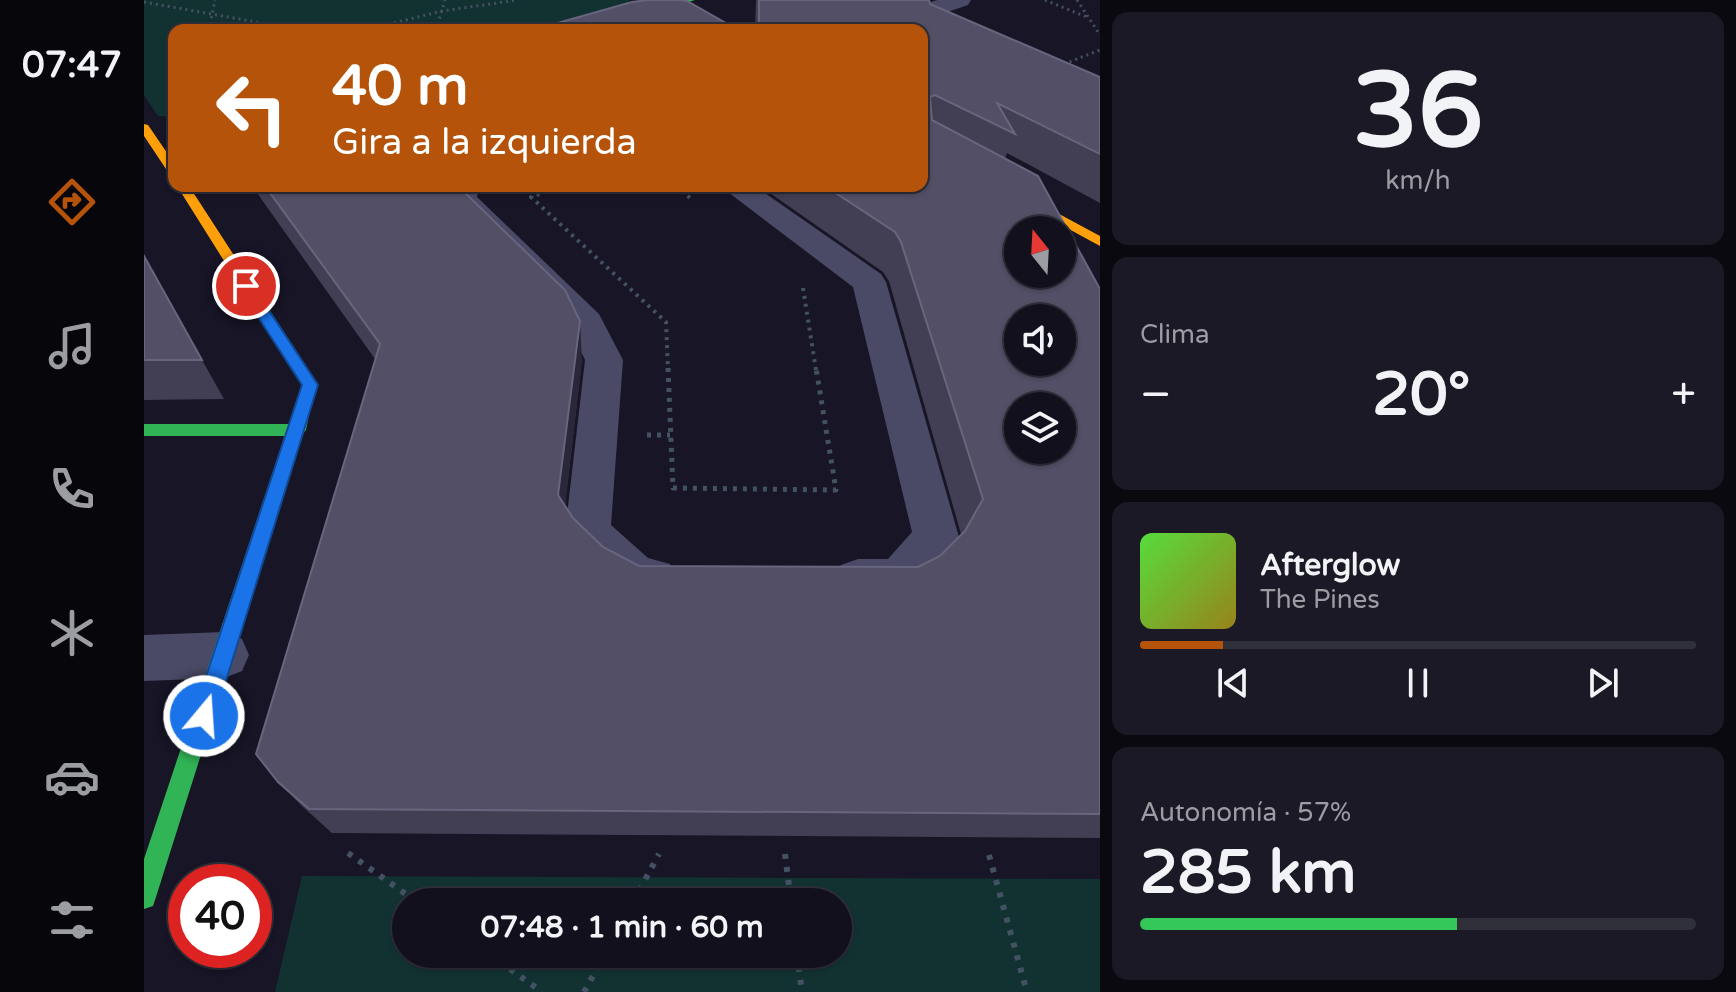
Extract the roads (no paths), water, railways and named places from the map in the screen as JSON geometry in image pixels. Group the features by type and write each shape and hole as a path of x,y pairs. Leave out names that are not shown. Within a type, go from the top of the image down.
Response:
{"street":[{"path":"914,24 903,19 960,0"},
{"path":"610,24 684,5"},
{"path":"928,31 945,39"},
{"path":"144,127 168,156"},
{"path":"928,147 1050,216"},
{"path":"144,897 298,430 310,385 187,192"},
{"path":"463,192 461,199 586,322 604,360 588,532 638,578 684,578"},
{"path":"743,192 869,282 936,537 900,579 823,579"},
{"path":"1076,230 1100,242"},
{"path":"1076,244 1082,251"},
{"path":"144,430 298,430"},
{"path":"144,658 224,655"}]}
